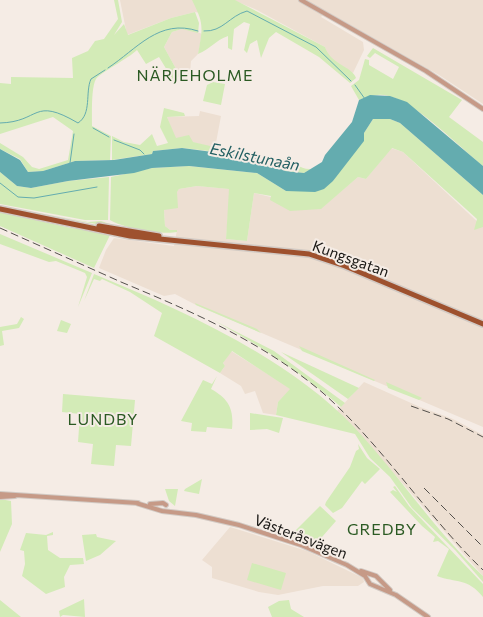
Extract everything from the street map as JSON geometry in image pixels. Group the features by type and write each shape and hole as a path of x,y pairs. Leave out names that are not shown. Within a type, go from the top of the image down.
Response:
{"main road":[{"name":"Kungsgatan","path":"0,209 174,240 283,250 322,258 483,324"}],"street":[{"path":"300,0 426,71 483,109"},
{"name":"Västeråsvägen","path":"0,495 35,495 136,503 196,515 239,525 301,545 378,579"},
{"name":"Västeråsvägen","path":"161,508 162,503 196,515"},
{"name":"Västeråsvägen","path":"355,569 374,585"},
{"path":"368,580 372,576"},
{"path":"396,595 374,585 377,584 378,579 396,595 428,617"}],"shaded area":[{"path":"120,0 232,0 203,28 200,13 195,12 171,18 127,35"},
{"path":"233,0 483,0 483,104 439,75 326,11 321,17 363,42 364,50 353,73 328,57 325,47 257,10"},
{"path":"191,29 202,34 198,54 191,61 190,75 180,76 164,47 172,32"},
{"path":"200,111 221,116 215,148 192,142 190,139 175,138 167,117 199,116"},
{"path":"391,148 403,152 483,227 483,427 196,305 175,294 164,296 99,268 106,250 114,238 174,246 177,230 170,230 165,226 164,209 179,189 197,186 230,189 226,239 247,241 254,193 320,209 358,177 366,179"},
{"path":"231,351 291,389 278,402 276,415 263,413 255,391 245,394 241,386 220,373 225,366 223,363"},
{"path":"364,382 420,407 453,419 483,435 483,576 371,447 337,411"},
{"path":"230,527 307,551 363,578 364,582 358,586 323,586 278,595 259,592 212,578 212,567 202,560"}],"green space":[{"path":"114,0 118,0 122,22 114,35 124,24 128,35 171,18 195,12 199,23 198,33 182,29 172,32 164,47 180,76 173,80 159,57 146,64 137,50 99,76 94,83 92,126 111,136 110,160 75,161 43,171 28,172 20,159 0,149 0,143 23,157 32,167 39,169 68,160 73,131 53,117 0,134 0,83 11,84 11,77 73,78 72,58 88,51 95,41 104,39 118,19"},
{"path":"192,0 235,0 325,47 336,62 354,74 356,78 350,83 319,57 276,32 269,38 261,58 257,40 250,44 247,53 244,50 250,24 244,22 234,29 232,50 228,48 228,36 198,54 201,26 199,15"},
{"path":"373,48 462,100 449,117 483,142 483,166 438,126 399,100 381,95 359,100 351,86 359,80 365,59 369,60 369,65 393,79 399,67 375,53 370,58 367,56"},
{"path":"213,82 225,84 221,105 203,101 207,85"},
{"path":"164,108 184,113 185,116 167,117 176,138 189,135 193,142 236,152 236,154 182,148 153,151 152,154 112,160 112,136 124,142 140,145 152,134 157,146 168,143 160,127"},
{"path":"373,119 390,119 400,123 483,195 483,227 474,230 477,219 403,152 392,148 366,179 358,177 321,209 290,211 270,200 271,196 254,193 247,241 226,239 229,189 197,186 179,189 177,192 178,208 164,210 165,226 170,230 177,230 177,232 162,233 143,230 124,226 110,220 111,177 152,168 188,166 257,173 286,191 333,181"},
{"path":"283,159 311,169 304,173 285,171 281,166"},
{"path":"0,172 17,186 31,188 68,181 109,177 108,220 85,220 0,204"},
{"path":"0,206 88,222 101,221 113,225 112,227"},
{"path":"0,212 71,228 111,233 94,268 0,226"},
{"path":"0,234 92,273 78,307 87,277 85,273 56,261 49,262 0,244"},
{"path":"94,274 162,303 232,338 265,357 327,402 370,445 433,522 483,576 483,582 455,550 412,508 390,477 370,458 355,434 276,415 278,402 290,389 232,351 223,363 225,366 220,373 154,336 162,313 130,292 102,279 100,281 94,279 84,301"},
{"path":"195,303 257,329 261,333 196,305"},
{"path":"21,317 24,319 19,328 2,331 4,345 0,346 0,327 17,324"},
{"path":"211,319 274,351 345,403 341,407 278,359"},
{"path":"61,320 71,324 67,333 57,331"},
{"path":"299,346 375,380 302,351"},
{"path":"281,352 359,388 348,399"},
{"path":"217,376 211,389 229,405 232,416 232,429 207,427 206,432 191,431 192,423 181,421 203,380 212,384"},
{"path":"386,382 422,398 419,400 388,388"},
{"path":"63,394 135,400 131,446 116,445 114,466 91,464 93,444 78,442 80,414 62,412"},
{"path":"250,413 283,418 279,433 267,429 250,430"},
{"path":"358,444 367,458 380,469 365,484 362,481 342,508 333,513 325,505 326,502 350,467 356,451 359,449"},
{"path":"202,479 199,494 184,491 185,489"},
{"path":"395,486 409,506 483,584 483,597 467,584 437,576 449,549 438,541 433,542 435,537 390,492 393,490 397,492 393,487"},
{"path":"165,489 178,489 175,506 169,501"},
{"path":"0,499 11,501 12,524 0,552"},
{"path":"320,506 336,521 315,545 290,536"},
{"path":"53,532 53,535 47,536 48,550 60,558 83,558 84,564 70,565 64,577 65,587 46,594 22,576 25,564 24,551 20,550 26,533 46,535"},
{"path":"96,534 97,537 116,541 100,555 86,561 82,535"},
{"path":"252,563 286,573 281,590 247,580"},
{"path":"84,599 85,617 63,615 60,617 59,611"},
{"path":"0,600 21,617 0,617"},
{"path":"289,600 291,609 304,617 272,617 268,607 279,601"}],"water":[{"path":"370,95 390,96 407,102 483,166 483,195 400,123 390,119 373,119 364,133 364,141 333,181 324,189 315,192 286,191 257,173 189,166 152,168 134,173 68,181 31,188 17,186 0,172 0,149 20,160 28,172 43,171 75,161 114,160 152,154 153,151 182,148 283,159 281,166 285,171 304,173 322,162 325,155 352,122 359,100"}],"waterway":[{"path":"204,31 216,29 235,16 247,11 316,47 351,81"},
{"path":"108,68 160,32 184,28 198,31"},
{"path":"0,123 13,122 44,111 52,111 78,123 87,109 91,79 105,70"},
{"path":"355,85 365,99"},
{"path":"93,128 109,137"},
{"path":"70,163 74,134"},
{"path":"114,140 140,150 144,154"},
{"path":"0,183 18,197 34,198 97,187"}],"railway":[{"path":"0,228 201,317 252,343 276,358 323,393 345,414 385,458 442,527 483,570"},
{"path":"411,406 448,419 483,437"},
{"path":"424,488 483,547"}],"district":[{"name":"NÄRJEHOLME","path":"195,74"},
{"name":"LUNDBY","path":"103,418"},
{"name":"GREDBY","path":"382,528"}],"water label":[{"name":"Eskilstunaån","path":"255,156"}]}
